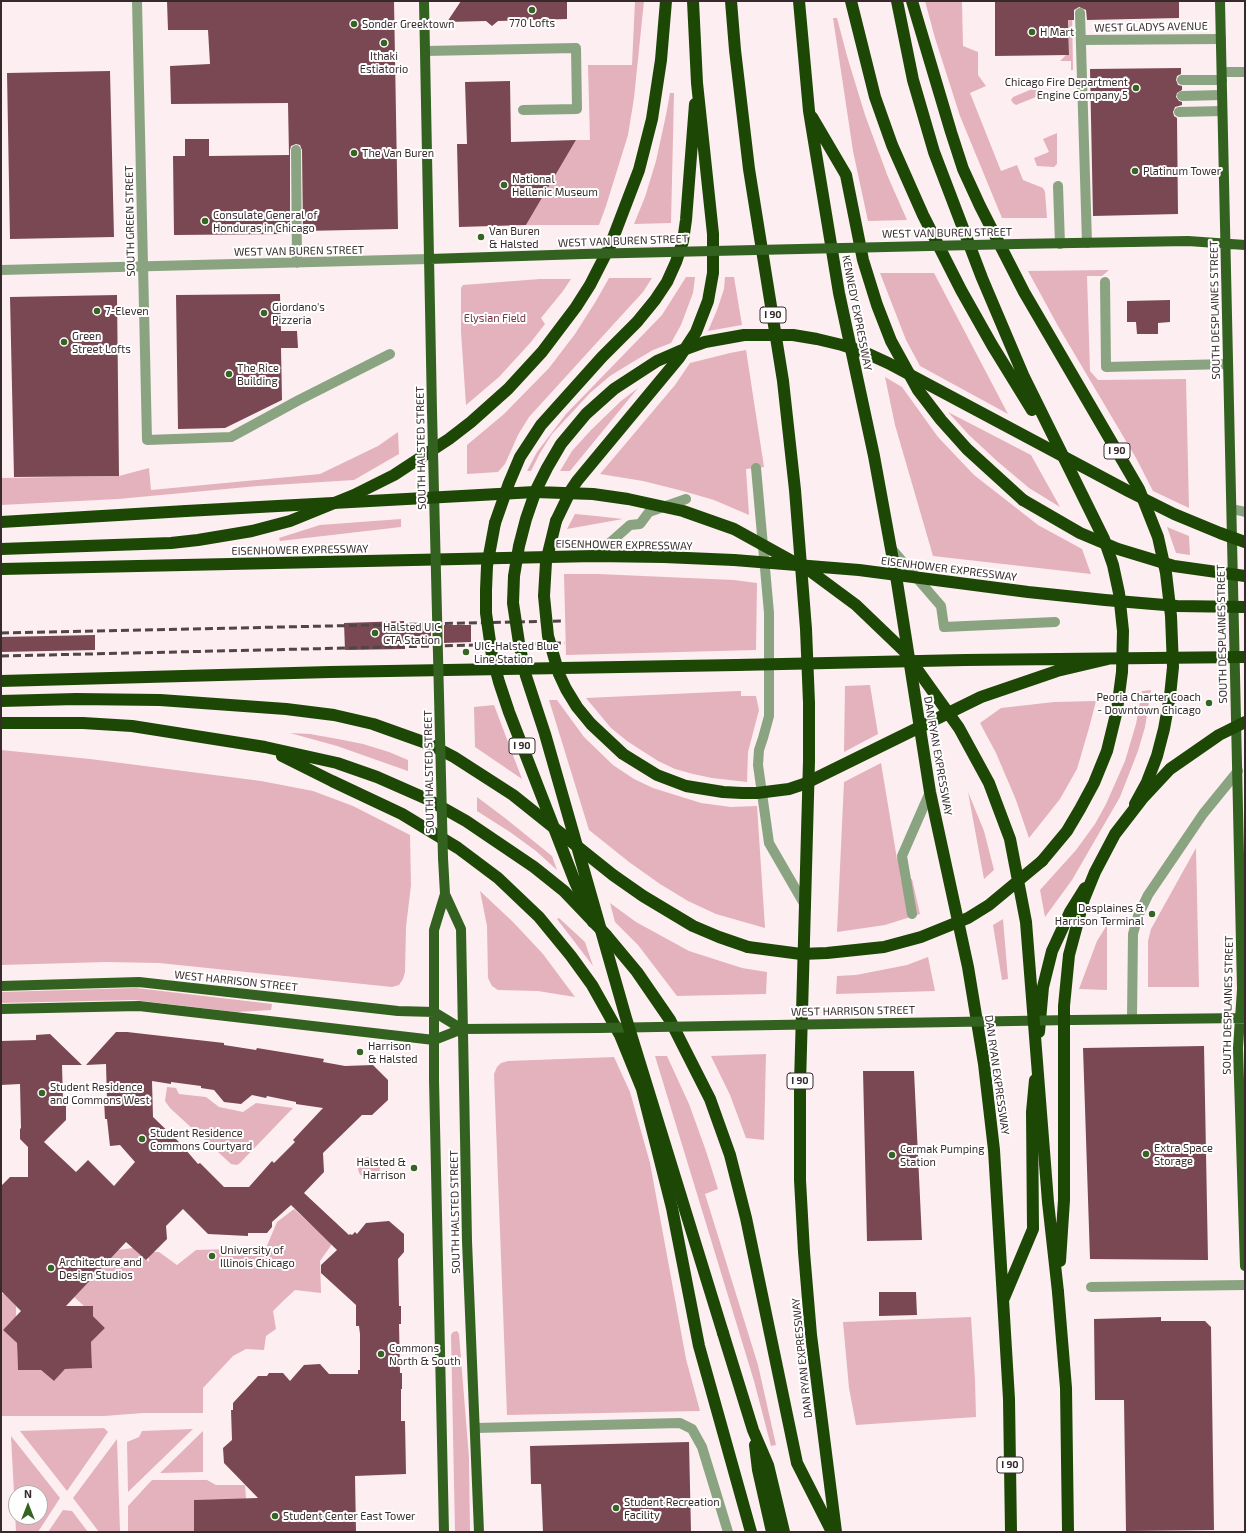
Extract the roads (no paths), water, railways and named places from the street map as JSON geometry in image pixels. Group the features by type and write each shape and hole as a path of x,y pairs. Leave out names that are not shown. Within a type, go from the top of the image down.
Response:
{"highway":[{"path":"1,549 171,543 252,531 309,514 354,495 399,471 450,439 471,422 508,389 542,352 590,285 607,252 631,194 649,131 659,77 666,1"},
{"name":"I 90","path":"693,1 697,83 692,128 692,156 686,220 680,248 667,282 655,300 637,322 592,368 541,425 520,457 495,523 487,566 486,613 492,656 509,712 569,868 609,958 626,1018 753,1430 768,1465 784,1532"},
{"name":"DAN RYAN EXPRESSWAY","path":"731,1 748,161 783,381 795,490 806,629 809,703 809,754 800,1084 800,1187 811,1335 836,1532"},
{"name":"KENNEDY EXPRESSWAY","path":"798,1 809,111 839,293 874,456 904,629"},
{"path":"851,1 875,97 892,145 923,215 961,290 988,338 1070,470"},
{"path":"1,701 76,699 175,701 286,709 334,715 372,724 429,744 454,757 513,795 608,871 643,896 693,926 719,938 748,947 800,954 827,954 884,947 921,938 968,918 989,905 1042,861 1067,831 1094,783 1107,752 1117,710 1122,672 1123,630 1119,593 1113,564 1104,539 1093,514 1045,423 1002,327 934,152 913,80 896,1"},
{"name":"I 90","path":"912,1 931,70 964,169 980,206 1024,292 1139,489 1158,537 1166,573 1171,616 1173,667 1170,696 1157,756 1147,782 1116,840 1070,912 1052,951 1043,987 1032,1112 1033,1229 1003,1301"},
{"path":"697,83 713,234 713,273 706,308 696,332 679,358 577,481 556,521 546,562 544,596 548,636 559,674 576,707 591,724 623,754 657,775 686,786 723,792 757,793 789,789 804,784 981,697 1057,671 1108,659"},
{"path":"809,111 846,175 863,260 876,305 891,341 918,390 967,450 1023,500 1080,533 1118,549 1174,566 1245,576"},
{"path":"609,958 545,734 526,676 517,632 514,590 516,561 522,532 536,490 553,456 586,414 614,389 635,375 657,361 704,342 744,335 793,335 842,344 888,364 1174,514 1245,542"},
{"path":"1,522 535,492 593,494 628,499 683,511 734,529 810,571 856,605 904,651 959,728 989,782 1010,839 1026,922 1048,1202 1058,1292 1066,1388 1068,1532"},
{"name":"EISENHOWER EXPRESSWAY","path":"1,569 287,564 595,556 664,557 734,560 859,570 1028,592 1105,600 1177,606 1245,607"},
{"name":"DAN RYAN EXPRESSWAY","path":"904,629 930,792 968,967 984,1064 994,1150 1009,1399 1011,1532"},
{"path":"1,681 338,672 1245,657"},
{"path":"1,723 83,723 132,726 265,747 337,763 377,777 427,799 466,821 516,855 564,891 607,936 637,972 674,1027 699,1076 720,1123 730,1154 746,1218 797,1463 832,1532"},
{"path":"1058,1292 1064,1200 1064,1006 1069,955 1084,899 1095,872 1115,834 1142,799 1170,769 1219,735 1242,723"},
{"path":"265,747 402,814 458,848 498,878 539,917 592,984 620,1035 642,1089 672,1208 699,1346 751,1532"},
{"path":"753,1430 758,1470 772,1532"}],"main road":[{"name":"SOUTH HALSTED STREET","path":"424,1 432,411 445,894 434,930 437,1278 444,1532"},
{"name":"SOUTH DESPLAINES STREET","path":"1220,1 1232,509 1242,723 1238,771 1242,1018 1238,1048 1245,1266"},
{"name":"WEST VAN BUREN STREET","path":"429,259 583,254 1188,241 1245,245"},
{"name":"SOUTH HALSTED STREET","path":"445,894 461,929 467,1241 476,1428 479,1532"},
{"name":"WEST HARRISON STREET","path":"1,986 139,982 390,1010 434,1012 462,1029"},
{"name":"WEST HARRISON STREET","path":"1,1009 139,1006 434,1040 462,1029 598,1028 1132,1018 1242,1018"}],"street":[{"name":"SOUTH GREEN STREET","path":"137,1 147,440 231,437 390,354"},
{"path":"1080,13 1087,243"},
{"name":"WEST GLADYS AVENUE","path":"1081,40 1221,39"},
{"path":"425,51 576,48 576,109 522,110"},
{"path":"1182,80 1245,72"},
{"path":"1182,96 1222,95"},
{"path":"1179,112 1222,111"},
{"path":"296,150 297,263"},
{"path":"1058,186 1060,244"},
{"name":"WEST VAN BUREN STREET","path":"1,270 429,259"},
{"path":"1105,282 1106,367 1228,364"},
{"path":"756,468 769,613 768,716 759,750 758,765 769,843 806,907"},
{"path":"595,556 630,525 640,524 649,512 686,499"},
{"path":"1232,509 1245,512"},
{"path":"890,547 940,606 944,627 1055,622"},
{"path":"1132,1018 1132,934 1138,916 1148,895 1203,814 1238,771"},
{"path":"912,914 902,856 930,792"},
{"path":"1091,1287 1245,1285"},
{"path":"476,1428 680,1423 692,1429 702,1447 728,1532"}],"railway":[{"path":"1,633 564,621"},
{"path":"1,656 565,643"}],"place":[{"name":"770 Lofts","path":"532,10"},
{"name":"Sonder Greektown","path":"354,24"},
{"name":"H Mart","path":"1032,32"},
{"name":"Ithaki Estiatorio","path":"384,43"},
{"name":"Chicago Fire Department Engine Company 5","path":"1136,88"},
{"name":"The Van Buren","path":"354,153"},
{"name":"Platinum Tower","path":"1135,171"},
{"name":"National Hellenic Museum","path":"504,185"},
{"name":"Consulate General of Honduras in Chicago","path":"205,221"},
{"name":"Van Buren & Halsted","path":"481,237"},
{"name":"7-Eleven","path":"97,311"},
{"name":"Giordano's Pizzeria","path":"264,313"},
{"name":"Green Street Lofts","path":"64,342"},
{"name":"The Rice Building","path":"229,374"},
{"name":"Halsted UIC CTA Station","path":"375,633"},
{"name":"UIC-Halsted Blue Line Station","path":"466,652"},
{"name":"Peoria Charter Coach - Downtown Chicago","path":"1209,703"},
{"name":"Desplaines & Harrison Terminal","path":"1152,914"},
{"name":"Harrison & Halsted","path":"360,1052"},
{"name":"Student Residence and Commons West","path":"42,1093"},
{"name":"Student Residence Commons Courtyard","path":"142,1139"},
{"name":"Extra Space Storage","path":"1146,1154"},
{"name":"Cermak Pumping Station","path":"892,1155"},
{"name":"Halsted & Harrison","path":"414,1168"},
{"name":"University of Illinois Chicago","path":"212,1256"},
{"name":"Architecture and Design Studios","path":"51,1268"},
{"name":"Commons North & South","path":"381,1354"},
{"name":"Student Recreation Facility","path":"616,1508"},
{"name":"Student Center East Tower","path":"275,1516"}],"park label":[{"name":"Elysian Field","path":"495,318"}]}
